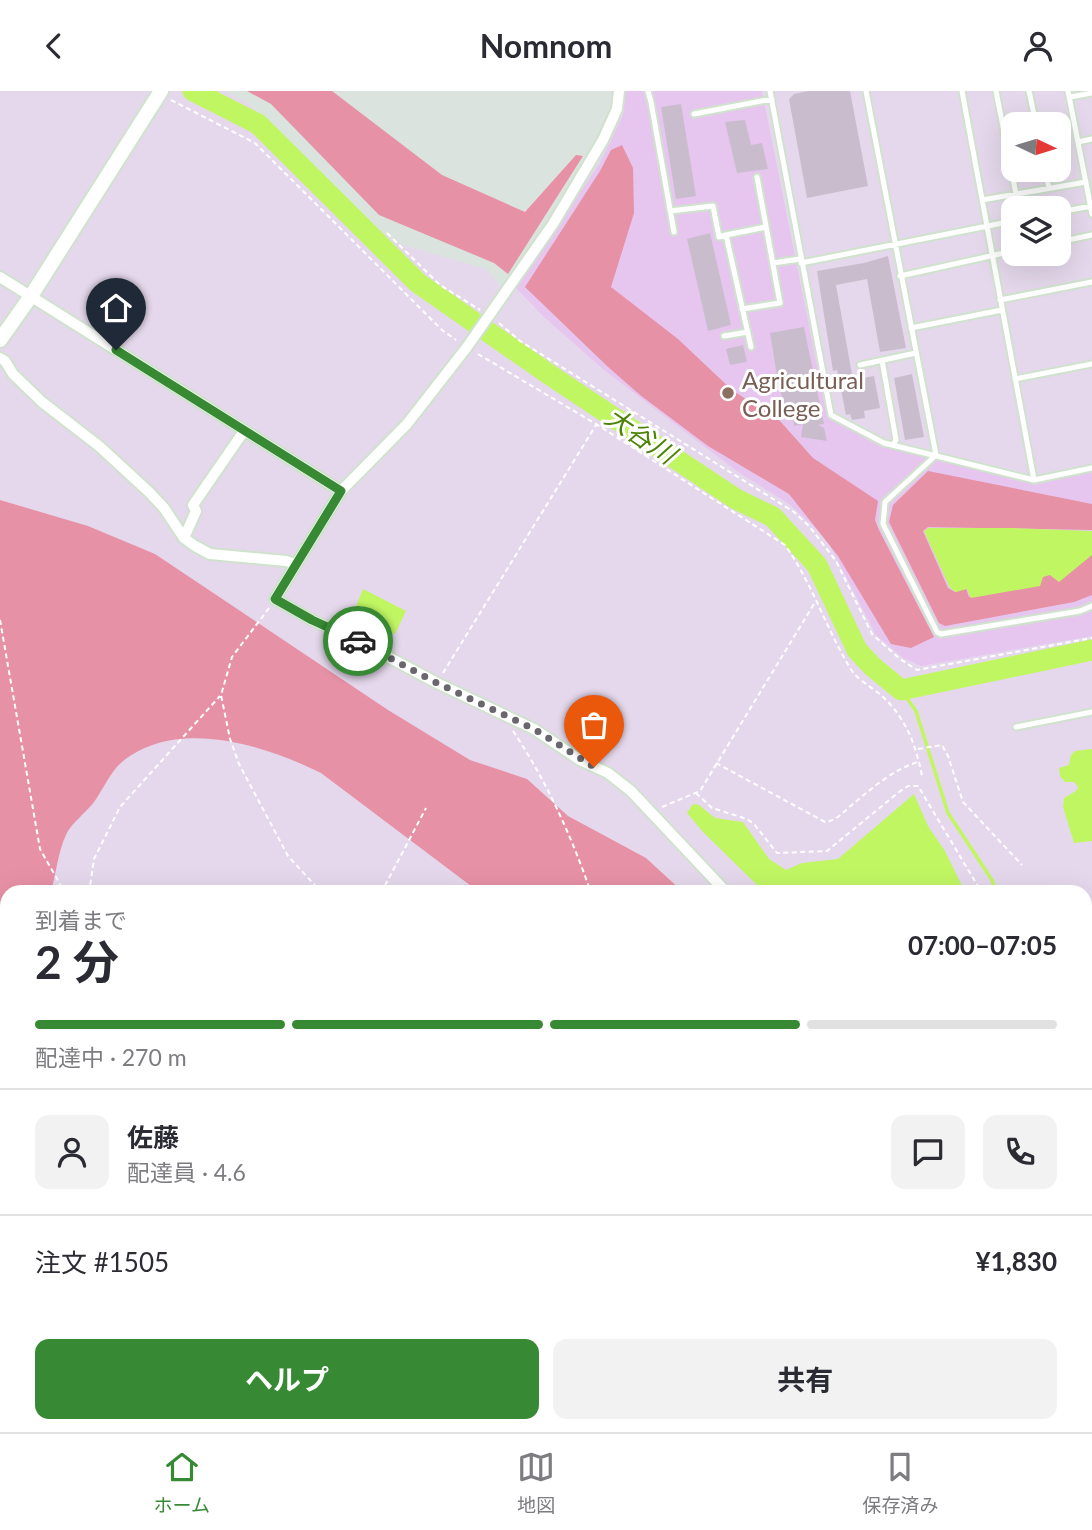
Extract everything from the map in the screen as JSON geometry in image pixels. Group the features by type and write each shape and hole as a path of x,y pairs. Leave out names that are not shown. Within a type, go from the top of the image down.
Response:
{"street":[{"path":"619,91 617,110 603,140 553,224 469,345 407,424 341,491 275,599 437,683 534,729 580,760 608,773 631,791 719,885"},
{"path":"0,339 31,296 160,93"},
{"path":"0,277 341,491"},
{"path":"0,358 41,402 99,446 149,492 164,508 184,538 210,554 295,564"},
{"path":"184,538 196,511 193,505 244,431"}],"lane":[{"path":"648,91 674,232"},
{"path":"770,91 831,415 884,443 1034,480 1092,468"},
{"path":"866,91 936,455"},
{"path":"962,91 1034,480"},
{"path":"996,91 1016,194"},
{"path":"1029,91 1033,112"},
{"path":"1092,93 1069,94 1092,214"},
{"path":"694,114 772,99"},
{"path":"1078,142 1092,139"},
{"path":"742,309 780,303 757,177"},
{"path":"1048,182 1049,188"},
{"path":"982,200 1086,182"},
{"path":"670,211 713,206 719,237 766,227"},
{"path":"1071,210 1091,206"},
{"path":"773,263 801,261 1001,223"},
{"path":"726,235 751,347"},
{"path":"1071,239 1092,235"},
{"path":"901,276 1001,254"},
{"path":"1000,300 1092,282"},
{"path":"911,328 1002,310"},
{"path":"724,336 748,332"},
{"path":"860,365 916,353"},
{"path":"882,360 896,440 893,445"},
{"path":"1016,379 1092,364"},
{"path":"936,455 885,502 883,524 937,632 941,634 1080,611 1092,606"},
{"path":"1016,727 1092,712"}],"path":[{"path":"160,93 254,143 442,331 596,424 785,545 802,570 852,670 897,711 918,749 922,776"},
{"path":"387,233 440,285 520,341 794,512 809,526 836,561 872,633 900,659 917,670 1092,638"},
{"path":"437,683 596,424"},
{"path":"90,885 94,859 120,807 221,695 232,657 275,599"},
{"path":"662,807 700,791 814,604 818,602"},
{"path":"0,620 40,849 60,885"},
{"path":"221,695 229,739 239,764 288,856 314,885"},
{"path":"509,718 509,725 541,780 579,857 589,885"},
{"path":"918,749 942,745 963,802 1022,865"},
{"path":"716,763 825,822 843,813 894,773 919,762"},
{"path":"696,793 712,808 747,818 776,853 794,853 827,851 899,792 908,786 918,786 977,885"},
{"path":"385,885 426,808"}],"shaded area":[{"path":"225,91 611,91 610,113 585,163 511,284 500,286 486,269 396,243 357,211 321,172 248,103"},
{"path":"247,91 332,91 442,175 525,212 576,155 583,156 508,274 494,263 379,215 271,104"},
{"name":"Agricultural College","path":"625,91 762,91 827,416 877,444 1035,484 1092,472 1092,636 921,666 903,658 876,635 826,538 789,504 738,472 604,370 544,317 516,288 600,163 623,115"},
{"path":"622,145 633,168 634,213 611,287 678,339 732,390 780,421 813,458 878,501 875,520 879,530 934,637 911,648 891,644 838,556 789,494 708,446 640,395 525,287 611,150"},
{"path":"928,471 1092,504 1092,530 928,527 923,531 948,588 955,592 966,588 969,597 1039,585 1042,576 1049,574 1058,581 1092,554 1092,595 1074,602 945,626 939,623 889,522 893,505"},
{"path":"0,500 88,526 155,554 388,710 470,760 527,779 568,816 646,858 675,885 470,885 321,773 247,745 194,738 168,741 144,748 122,762 94,802 71,826 59,856 53,885 0,885"},
{"path":"929,528 1092,531 1092,555 1059,582 1050,575 1043,577 1040,586 971,598 967,589 956,592 950,588 924,531"},
{"path":"363,589 406,611 395,634 353,614"},
{"path":"1092,749 1092,841 1074,843 1063,807 1064,798 1078,787 1074,782 1065,782 1060,776 1059,768 1069,765 1071,755 1075,751"},
{"path":"914,794 928,826 945,851 962,885 757,885 687,813 693,804 699,805 715,818 743,822 769,859 786,870 802,863 838,859"}],"building":[{"path":"808,91 850,91 868,186 807,198 789,99 794,94"},
{"path":"681,104 696,196 676,199 661,107"},
{"path":"745,120 751,145 762,143 768,169 737,173 725,122"},
{"path":"710,233 731,325 708,331 687,239"},
{"path":"888,256 906,348 880,352 867,279 836,285 853,380 874,376 880,408 864,411 865,418 852,420 850,414 846,415 837,370 833,371 817,271"},
{"path":"804,327 824,424 818,425 824,428 827,441 801,437 803,424 794,426 793,417 788,418 778,382 770,333"},
{"path":"743,345 747,362 730,365 726,349"},
{"path":"912,374 924,437 905,440 894,378"}],"waterway":[{"name":"大谷川","path":"193,91 258,124 418,283 736,499 773,517 817,565 857,650 901,690 1092,650"},
{"path":"901,690 916,711 948,813 994,885"}],"way so far":[{"path":"358,641 437,683 534,729 594,767"}],"place":[{"name":"Agricultural College","path":"728,393"}],"route":[{"path":"116,350 341,491 275,599 358,641"}]}
